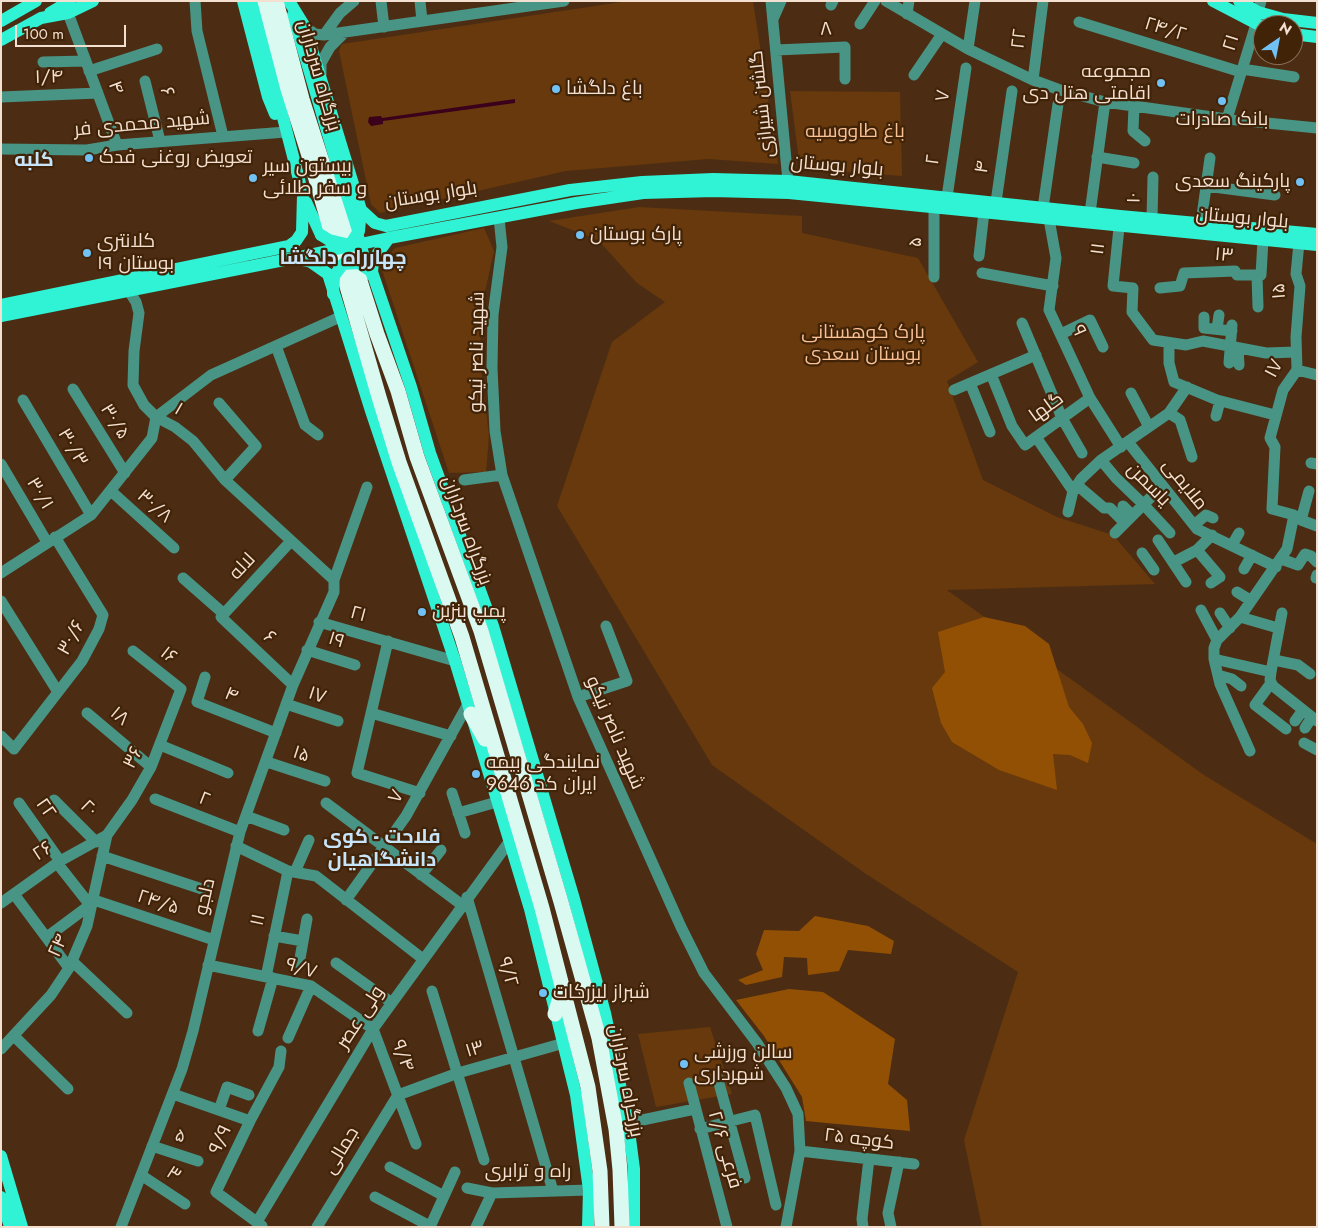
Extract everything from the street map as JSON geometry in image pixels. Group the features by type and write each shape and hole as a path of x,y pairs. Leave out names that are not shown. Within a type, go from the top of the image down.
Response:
{"highway":[{"name":"بزرگراه سرداران","path":"265,1 288,89 382,406 399,462 462,637 564,988 588,1087 596,1132 602,1227"},
{"name":"بزرگراه سرداران","path":"276,1 302,99 377,334 398,391 417,457 464,560 561,902 599,1038 616,1129 622,1227"},
{"path":"469,709 496,757"},
{"path":"542,908 561,902"},
{"path":"555,1014 564,988"},
{"path":"599,1038 614,1054"}],"main road":[{"path":"1,40 42,18 69,7 92,1"},
{"path":"243,1 268,98 275,116 286,132"},
{"path":"253,1 303,194 321,235 329,240 350,245 359,231 361,210 305,27 289,2"},
{"path":"1213,1 1257,15"},
{"path":"1239,1 1259,15"},
{"path":"289,2 348,208 374,290 377,334"},
{"path":"1,21 29,3"},
{"path":"1303,21 1317,23"},
{"path":"1303,36 1317,38"},
{"name":"بلوار بوستان","path":"361,210 375,222 386,226 570,190 642,188 713,179 916,199 947,197 996,202 1046,213 1317,245"},
{"name":"بلوار بوستان","path":"292,252 350,245 499,218 609,197 642,188"},
{"path":"1,316 129,291 292,252 302,232 303,194"},
{"name":"بلوار بوستان","path":"916,199 934,206 984,212 1090,213 1120,221 1152,219 1317,234"},
{"path":"389,238 373,262 372,272 411,387 464,560 529,741 574,899 614,1054 628,1123 634,1169 634,1227"},
{"path":"1,305 292,252 328,274 340,317 454,661 530,909 576,1095 589,1190 588,1227"},
{"path":"333,294 334,276 343,264 349,262 359,263 372,272"},
{"path":"1,1156 22,1227"},
{"path":"621,1191 634,1213"},
{"path":"1,1197 10,1227"}],"street":[{"path":"195,1 197,31 222,136"},
{"path":"324,35 340,13 354,1"},
{"path":"381,1 384,27"},
{"path":"420,1 422,21"},
{"path":"305,27 315,34 324,35 422,21 498,6 564,1"},
{"name":"گلشن شیرازی","path":"771,1 788,187"},
{"path":"772,23 781,1"},
{"path":"860,24 875,1"},
{"path":"886,1 968,49 1032,80 1105,102 1227,119 1317,128"},
{"path":"907,14 909,1"},
{"path":"968,49 975,1"},
{"name":"۲۲","path":"1032,80 1043,1"},
{"name":"۴","path":"69,7 117,145"},
{"name":"۲۴/۲","path":"1079,22 1242,71 1294,77"},
{"path":"321,79 321,63 330,47 345,32"},
{"path":"914,75 942,34"},
{"name":"۲۱","path":"1242,71 1253,37"},
{"name":"۸","path":"776,50 845,47 845,79"},
{"path":"42,62 88,66 157,49"},
{"name":"۷","path":"956,129 966,68"},
{"path":"1227,119 1242,71"},
{"name":"۶","path":"145,81 160,141"},
{"name":"۴","path":"996,202 1012,91"},
{"name":"۱/۴","path":"1,97 98,93"},
{"path":"1090,213 1105,102"},
{"name":"۹","path":"1058,104 1046,213 1056,258 1049,310 1090,398 1124,444"},
{"path":"1134,106 1133,132 1145,141"},
{"name":"۲","path":"947,197 956,129"},
{"name":"شهید محمدی فر","path":"1,150 87,150 160,141 286,132"},
{"path":"1097,157 1134,163"},
{"path":"1201,223 1210,158"},
{"name":"۱۰","path":"1152,219 1153,178"},
{"path":"1206,186 1275,195"},
{"name":"۵","path":"934,206 934,277"},
{"path":"979,256 984,212"},
{"name":"شهید ناصر نیکو","path":"499,218 502,247 492,315 492,368 495,431 502,475 578,698 704,973 757,1043 786,1088 798,1114 800,1151 786,1227"},
{"name":"۱۱","path":"1120,221 1113,286 1133,288 1132,312 1153,340 1169,343"},
{"name":"۱۳","path":"1160,288 1180,286 1184,273 1235,271 1237,275 1261,275 1263,240"},
{"name":"۱۵","path":"1296,337 1300,286 1296,274 1299,243"},
{"path":"982,273 1053,286"},
{"path":"1257,275 1258,307"},
{"path":"1,573 92,515 152,438 156,417 144,406 133,386 134,351 139,313 136,302 129,291"},
{"path":"1217,329 1219,315"},
{"name":"۱","path":"334,580 225,480 193,441 175,427 156,417 211,375 340,317"},
{"path":"1204,317 1204,328 1232,328 1234,364"},
{"path":"1060,334 1090,320 1103,347"},
{"path":"1022,323 1062,418 1082,453"},
{"name":"۱۷","path":"1278,563 1287,549 1294,515 1272,509 1275,448 1270,438 1275,415 1286,383 1293,378 1297,370 1299,360 1296,352 1296,337"},
{"path":"1275,415 1220,401 1174,382 1169,363 1169,343 1186,345 1203,341 1234,348 1260,358 1296,352"},
{"path":"276,346 305,425 318,435"},
{"path":"954,390 1036,355"},
{"path":"1297,370 1317,375"},
{"name":"گلها","path":"991,374 1012,426 1025,445 1090,398"},
{"path":"970,383 990,432"},
{"path":"1068,512 1075,488 1101,460 1169,413 1187,387"},
{"name":"۳۰/۵","path":"73,389 125,473"},
{"path":"1131,392 1149,427"},
{"name":"۳۰/۳","path":"23,400 92,515"},
{"path":"1216,416 1220,401"},
{"path":"219,403 256,446 225,480"},
{"path":"1169,413 1180,420 1192,457"},
{"path":"1036,437 1075,488 1104,508 1110,508 1128,519"},
{"name":"ملایمی","path":"1124,444 1197,529 1254,556 1299,569 1304,554 1311,556 1317,562"},
{"name":"یاسمن","path":"1101,460 1170,533"},
{"name":"۳۰/۱","path":"1,464 51,540"},
{"path":"464,480 502,475"},
{"path":"1115,533 1162,486"},
{"name":"دلجو","path":"125,1225 141,1175 173,1094 194,1031 240,832 267,762 293,685 319,622 334,592 334,580 367,487"},
{"name":"۳۰/۸","path":"111,491 174,548"},
{"path":"1309,491 1301,520 1317,526"},
{"path":"1123,506 1128,519"},
{"path":"1194,525 1206,515 1213,518"},
{"path":"1232,545 1238,533"},
{"path":"1174,562 1197,550 1212,535"},
{"name":"۳۰/۶","path":"1,736 14,749 82,661 99,629 103,615 51,540"},
{"path":"1158,540 1186,582"},
{"name":"لاله","path":"222,616 291,541"},
{"path":"1244,569 1261,546"},
{"path":"1197,550 1220,577 1211,583"},
{"path":"1142,553 1154,570"},
{"path":"1217,640 1239,618 1278,563"},
{"name":"۶","path":"183,578 293,685"},
{"path":"1237,592 1250,600"},
{"path":"3,606 58,692"},
{"path":"1201,610 1217,640 1214,659 1220,684 1250,751"},
{"path":"1230,628 1222,610 1239,618 1278,628"},
{"path":"1282,613 1272,672 1255,705 1286,729"},
{"name":"۲۱","path":"319,622 388,641"},
{"path":"578,698 628,681 606,626"},
{"path":"420,793 357,773 388,641 454,661"},
{"name":"۱۹","path":"307,650 356,665"},
{"name":"۱۶","path":"133,651 181,689"},
{"path":"1214,659 1272,672 1298,665 1310,674"},
{"path":"1272,672 1311,716"},
{"path":"1218,675 1232,678 1241,686"},
{"name":"۴","path":"206,678 197,702 276,733"},
{"name":"۳۶","path":"107,835 132,800 151,767 181,689"},
{"name":"۱۷","path":"286,704 338,721"},
{"name":"۷","path":"346,900 406,816 451,736 469,709"},
{"name":"۱۸","path":"87,713 151,767"},
{"path":"371,714 451,736"},
{"path":"1295,721 1311,716"},
{"path":"1304,728 1311,716"},
{"path":"1304,743 1317,750"},
{"path":"160,745 228,773"},
{"name":"۱۵","path":"267,762 325,781"},
{"path":"452,793 465,833"},
{"name":"۲۰","path":"54,800 96,842"},
{"name":"۲","path":"155,800 240,832"},
{"name":"۲۲","path":"19,802 58,862 91,902"},
{"path":"458,813 497,802"},
{"path":"326,803 422,876 464,901"},
{"path":"246,816 284,830"},
{"name":"۲۶","path":"2,902 58,862 107,835"},
{"name":"۲۴","path":"1,1049 51,996 70,964 86,926 107,835"},
{"name":"۱۱","path":"269,978 274,936 291,872 309,840"},
{"name":"ولی عصر","path":"260,1225 373,1029 508,842"},
{"path":"236,846 291,872 316,876 423,959"},
{"path":"422,876 441,850"},
{"path":"102,856 208,891"},
{"path":"14,894 47,938 70,964 127,1013"},
{"name":"۹/۲","path":"464,901 553,1191"},
{"path":"47,938 91,902"},
{"name":"۲۴/۵","path":"91,902 214,940"},
{"path":"299,964 307,919"},
{"path":"274,936 303,941"},
{"path":"336,963 392,1003"},
{"name":"۹/۷","path":"208,965 311,986 373,1029"},
{"path":"258,1031 269,978"},
{"path":"288,1038 311,986"},
{"path":"432,991 484,1160"},
{"name":"۹/۴","path":"373,1029 416,1144"},
{"path":"14,1036 68,1089"},
{"name":"۱۳","path":"398,1094 458,1073 564,1043"},
{"name":"۹/۹","path":"260,1225 216,1192 250,1121 279,1067 281,1051"},
{"path":"717,1076 746,1178"},
{"name":"فرعی ۲/۶","path":"689,1083 728,1227"},
{"path":"219,1110 228,1087 249,1095"},
{"path":"173,1094 250,1121"},
{"name":"جمالی","path":"317,1227 398,1094"},
{"path":"628,1123 695,1109"},
{"path":"700,1129 755,1115 776,1205"},
{"name":"۵","path":"152,1146 198,1160"},
{"name":"کوچه ۲۵","path":"800,1151 914,1164"},
{"path":"864,1227 862,1219 868,1159"},
{"path":"892,1227 888,1213 898,1162"},
{"path":"390,1167 444,1196"},
{"path":"375,1197 430,1227 455,1172"},
{"name":"۳","path":"141,1175 185,1204"},
{"name":"راه و ترابری","path":"468,1188 492,1193 589,1190"},
{"path":"476,1227 492,1193"},
{"path":"1,1219 10,1227"}],"green space":[{"name":"باغ دلگشا","path":"628,1 753,1 778,164 708,159 566,171 380,213 371,204 339,51 342,44"},
{"name":"باغ طاووسیه","path":"790,91 900,92 902,176 800,168"},
{"name":"پارک کوهستانی بوستان سعدی","path":"639,207 802,216 802,233 918,258 978,362 947,381 983,480 1057,517 1113,535 1155,584 947,590 1204,775 1317,844 1317,1227 982,1227 964,1140 1018,972 866,874 712,765 557,506 612,342 665,302 637,283 598,240 549,221"},
{"path":"484,228 494,251 480,314 481,369 489,436 486,472 449,473 382,270 384,261 395,248"},
{"name":"سالن ورزشی شهرداری","path":"710,1027 732,1094 656,1107 638,1034"}],"shaded area":[{"path":"515,99 515,103 383,121 383,124 371,126 368,122 369,117 381,116 382,118"},
{"path":"984,617 1025,626 1049,644 1069,707 1083,724 1092,743 1088,763 1070,755 1053,754 1057,790 999,770 952,742 941,723 932,688 945,672 938,632"},
{"path":"815,916 868,926 894,941 891,954 848,950 839,971 808,975 807,958 784,957 782,977 746,985 738,980 763,970 756,954 764,930 799,931"},
{"path":"789,989 823,992 895,1039 888,1084 907,1100 910,1131 806,1121 802,1097 764,1036 736,1000"}],"place":[{"name":"مجموعه اقامتی هتل دی","path":"1161,83"},
{"name":"باغ دلگشا","path":"556,89"},
{"name":"بانک صادرات","path":"1222,101"},
{"name":"تعویض روغنی فدک","path":"89,158"},
{"name":"بیستون سیر و سفر طلائی","path":"253,178"},
{"name":"پارکینگ سعدی","path":"1300,182"},
{"name":"پارک بوستان","path":"580,235"},
{"name":"کلانتری ۱۹ بوستان","path":"87,253"},
{"name":"پمپ بنزین","path":"422,612"},
{"name":"نمایندگی بیمه ایران کد 9646","path":"476,774"},
{"name":"شبراز لیزرکات","path":"543,993"},
{"name":"سالن ورزشی شهرداری","path":"684,1064"}],"district":[{"name":"کلبه","path":"34,161"},
{"name":"چهارراه دلگشا","path":"343,259"},
{"name":"فلاحت - کوی دانشگاهیان","path":"382,850"}]}
